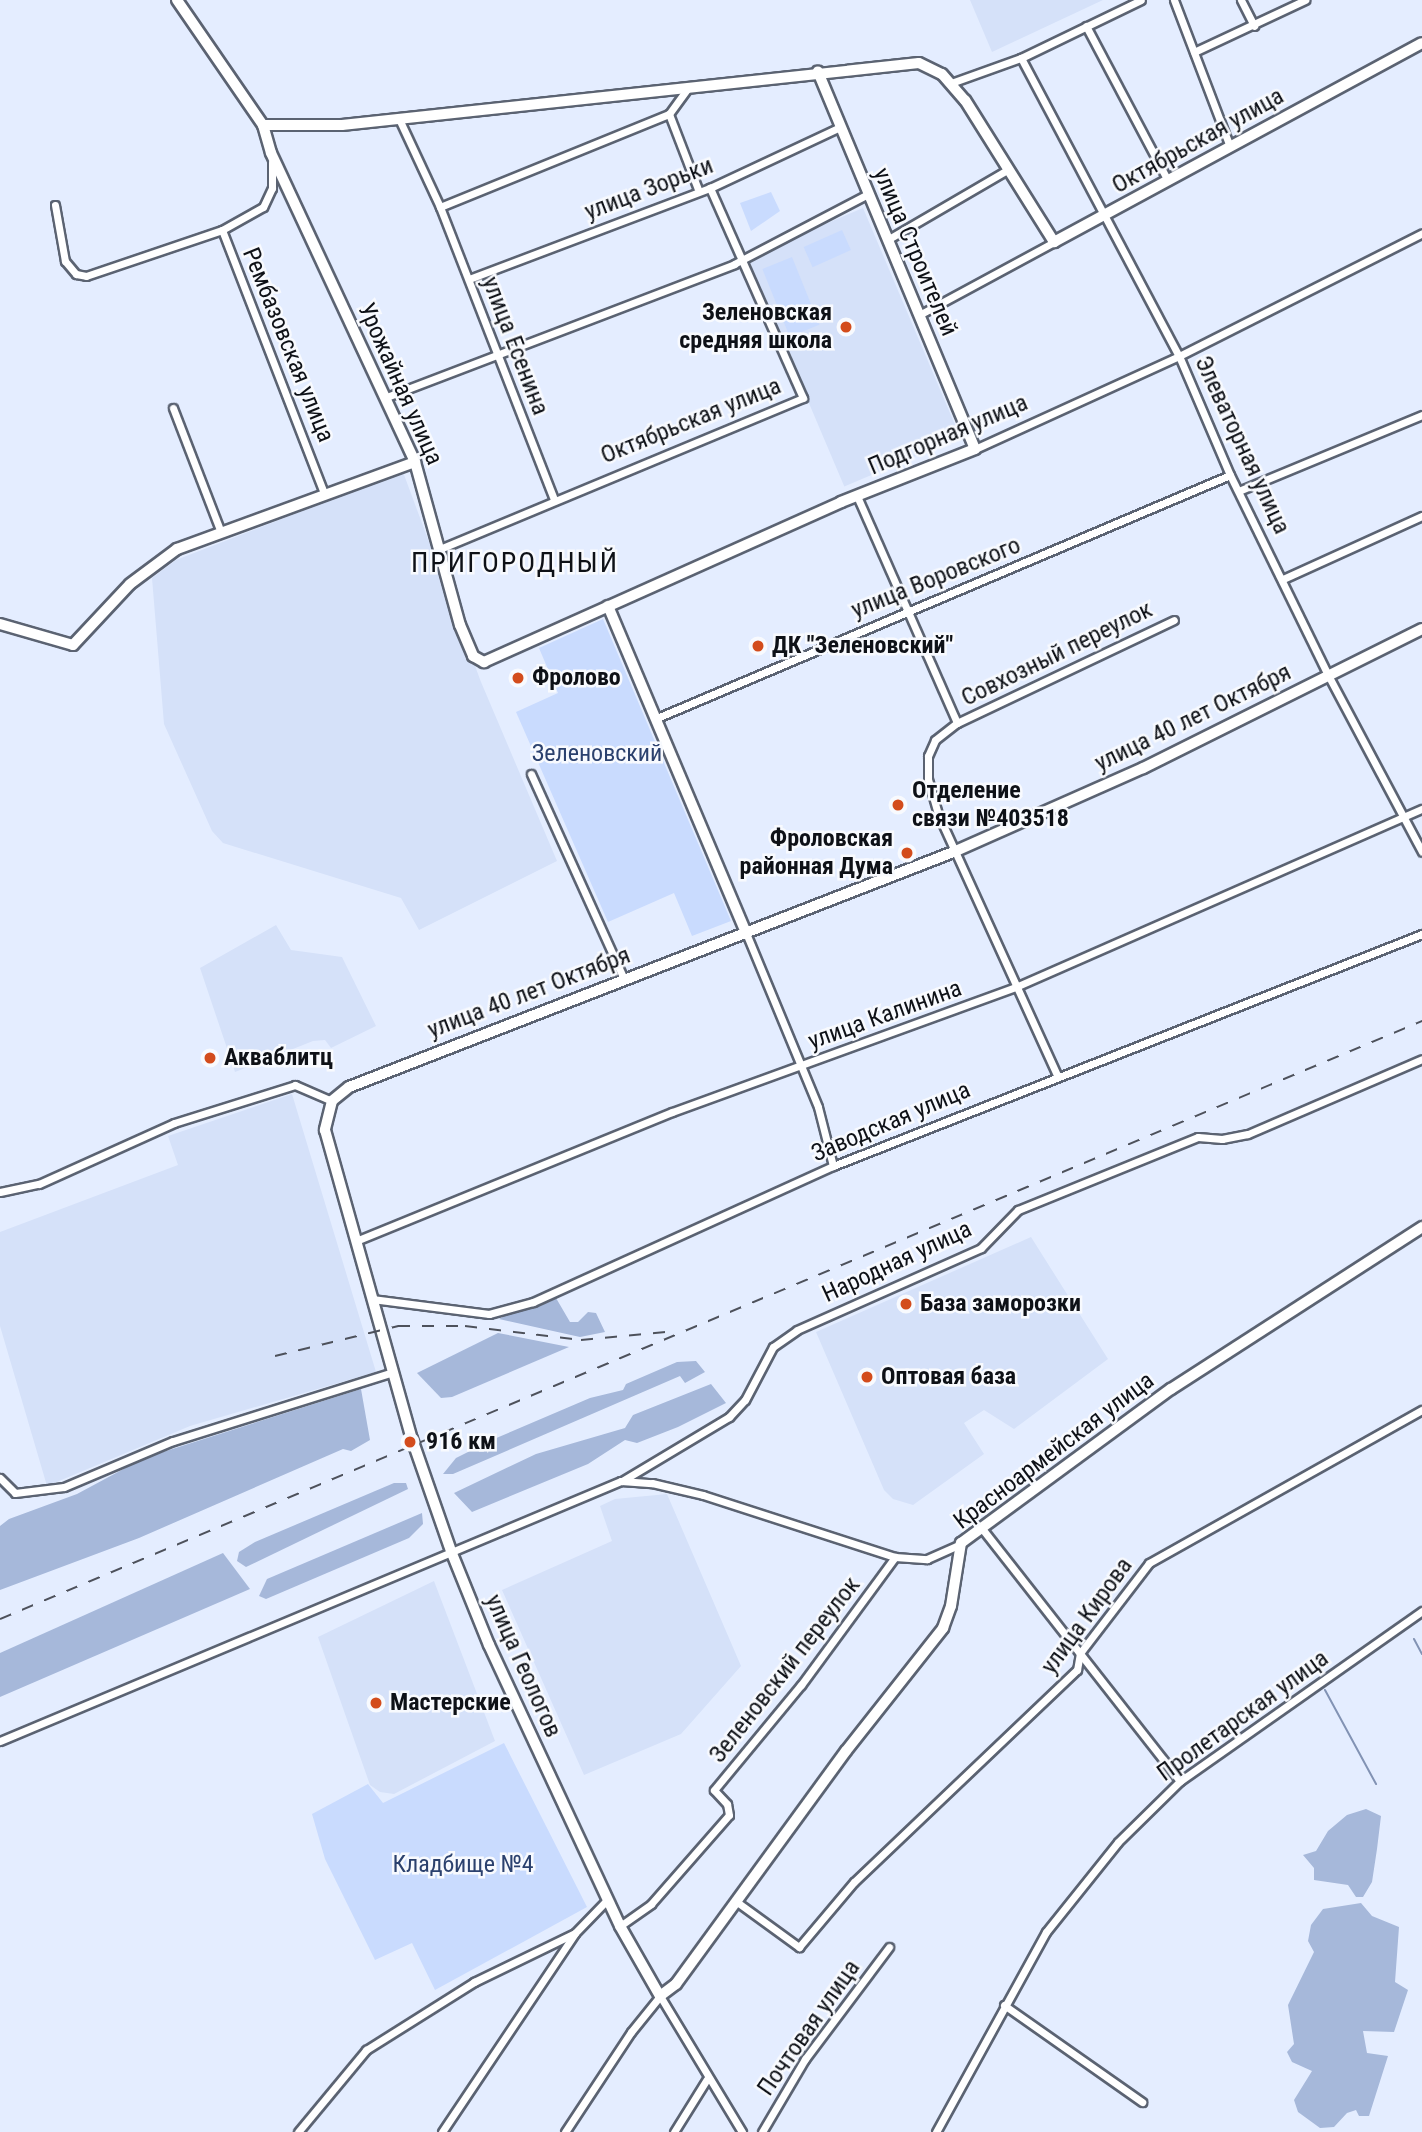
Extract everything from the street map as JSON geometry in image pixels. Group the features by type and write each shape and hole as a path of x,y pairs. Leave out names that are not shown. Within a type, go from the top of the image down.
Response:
{"street":[{"name":"Урожайная улица","path":"177,0 263,125 271,153 415,462 460,625 474,656 484,662"},
{"path":"951,83 1021,58 1141,0"},
{"path":"1174,0 1230,147"},
{"path":"1241,0 1254,26"},
{"path":"1194,52 1305,0"},
{"path":"1086,26 1168,181"},
{"name":"Октябрьская улица","path":"919,315 1422,43"},
{"name":"Элеваторная улица","path":"1021,58 1179,356 1230,475 1241,490 1328,675 1422,852"},
{"path":"263,125 400,119 906,62 930,67 951,83 1054,242"},
{"name":"улица Строителей","path":"818,71 975,449"},
{"path":"440,207 669,114 690,85"},
{"path":"669,114 698,189"},
{"name":"улица Есенина","path":"400,119 440,207 554,499"},
{"name":"улица Зорьки","path":"469,279 698,189 710,188 840,127"},
{"name":"Рембазовская улица","path":"271,153 272,188 263,207 222,230 324,493"},
{"path":"887,240 1009,169"},
{"path":"710,188 742,256"},
{"path":"384,398 698,279 868,194"},
{"path":"55,205 65,261 86,276 222,230"},
{"name":"Подгорная улица","path":"484,662 857,496 975,449 1179,356 1422,233"},
{"name":"Октябрьская улица","path":"440,549 554,499 803,398 742,256"},
{"path":"173,408 220,530"},
{"path":"1241,490 1422,415"},
{"path":"0,624 73,645 153,565 220,530 415,462"},
{"name":"улица Воровского","path":"657,718 1230,475"},
{"name":"Совхозный переулок","path":"857,496 957,723"},
{"path":"1283,579 1422,516"},
{"path":"608,606 802,1066 818,1107 833,1166"},
{"name":"Совхозный переулок","path":"1057,1075 931,793 927,766 935,740 957,723 1174,620"},
{"name":"улица 40 лет Октября","path":"332,1101 349,1087 410,1061 956,851 1143,768 1422,629"},
{"path":"531,774 624,979"},
{"name":"улица Калинина","path":"356,1241 672,1112 1018,986 1422,809"},
{"name":"Заводская улица","path":"372,1299 489,1314 533,1302 833,1166 1057,1075 1422,934"},
{"name":"Народная улица","path":"621,1482 729,1417 745,1400 773,1347 797,1330 981,1248 1018,1210 1198,1137 1222,1139 1248,1134 1422,1059"},
{"path":"0,1192 39,1184 174,1122 295,1085 332,1101 327,1141 393,1372 173,1441 64,1488 15,1493 0,1478"},
{"name":"Красноармейская улица","path":"660,1996 676,1984 846,1751 943,1628 951,1606 961,1543 980,1526 1171,1389 1422,1227"},
{"name":"улица Геологов","path":"393,1372 413,1444 451,1552 489,1645 620,1926 660,1996"},
{"name":"улица Кирова","path":"737,1902 799,1947 854,1882 1077,1671 1080,1653 1149,1563 1422,1410"},
{"name":"Зеленовский переулок","path":"0,1741 621,1482 652,1483 704,1494 895,1557 927,1559 961,1543"},
{"path":"980,1526 1180,1781"},
{"name":"Зеленовский переулок","path":"620,1926 652,1904 729,1815 727,1804 714,1790 801,1685 895,1557"},
{"name":"Пролетарская улица","path":"936,2132 1045,1932 1118,1842 1180,1781 1422,1611"},
{"path":"442,2132 575,1933 608,1899"},
{"path":"298,2132 366,2050 474,1982 575,1933"},
{"name":"Почтовая улица","path":"762,2132 805,2059 889,1947"},
{"path":"565,2132 631,2032 660,1996 706,2079 742,2132"},
{"path":"1004,2004 1142,2102"},
{"path":"674,2132 706,2079"}],"shaded area":[{"path":"970,0 1103,0 992,52"},
{"name":"Зеленовская средняя школа","path":"863,208 960,437 844,486 747,257"},
{"path":"403,472 481,682 557,861 419,930 401,898 223,843 212,831 164,724 152,578 176,560"},
{"path":"276,925 291,950 342,957 376,1026 331,1048 325,1040 313,1041 235,1072 200,968"},
{"path":"292,1094 376,1372 190,1426 47,1486 0,1326 0,1232 178,1165 168,1136"},
{"path":"1031,1237 1108,1359 1014,1429 984,1410 964,1423 984,1454 913,1505 893,1499 884,1490 816,1332"},
{"path":"556,1298 570,1322 578,1322 588,1312 596,1313 605,1332 580,1337 499,1319 523,1306"},
{"path":"498,1333 569,1347 452,1397 441,1398 417,1373"},
{"path":"696,1361 705,1372 685,1383 680,1376 453,1474 443,1474 456,1458 494,1439 590,1398 623,1390 626,1384 677,1362"},
{"path":"711,1384 726,1403 678,1427 637,1443 625,1440 588,1464 472,1512 454,1493 536,1454 625,1428 633,1415"},
{"path":"361,1389 370,1440 351,1451 343,1449 139,1538 0,1590 0,1526 9,1519 77,1494 144,1458"},
{"path":"394,1483 406,1483 408,1489 246,1567 237,1561 239,1552 255,1542"},
{"path":"667,1494 741,1666 681,1734 584,1775 502,1590 612,1541 600,1506 615,1499"},
{"path":"422,1513 423,1524 409,1538 266,1599 259,1596 267,1579"},
{"path":"223,1553 250,1589 0,1697 0,1653"},
{"path":"434,1581 495,1741 394,1794 380,1792 370,1785 318,1637"},
{"path":"1366,1809 1381,1816 1372,1882 1363,1897 1356,1897 1348,1885 1314,1880 1314,1868 1303,1855 1316,1851 1328,1831 1347,1815"},
{"path":"1361,1903 1372,1916 1399,1927 1395,1982 1408,1990 1394,2032 1363,2031 1367,2053 1388,2056 1369,2116 1359,2116 1356,2110 1347,2113 1334,2127 1320,2128 1298,2112 1294,2100 1312,2071 1292,2062 1287,2052 1294,2044 1288,2005 1314,1952 1308,1941 1311,1925 1323,1909"}],"green space":[{"path":"771,192 780,211 751,231 740,203"},
{"path":"842,230 851,250 813,267 804,247"},
{"path":"792,257 819,325 790,337 762,269"},
{"name":"Зеленовский","path":"603,619 731,921 692,936 674,893 608,922 516,712 558,693 539,648"},
{"name":"Кладбище №4","path":"504,1743 587,1907 435,1990 412,1943 375,1960 325,1859 312,1814 368,1784 383,1803"}],"waterway":[{"path":"1414,1639 1422,1654"},
{"path":"1325,1690 1376,1784"}],"railway":[{"path":"0,1619 1422,1021"},
{"path":"275,1356 398,1326 465,1326 581,1340 666,1332"}],"place":[{"name":"Зеленовская средняя школа","path":"846,327"},
{"name":"ДК \"Зеленовский\"","path":"758,646"},
{"name":"Фролово","path":"518,678"},
{"name":"Отделение связи №403518","path":"898,805"},
{"name":"Фроловская районная Дума","path":"907,853"},
{"name":"Акваблитц","path":"210,1058"},
{"name":"База заморозки","path":"906,1304"},
{"name":"Оптовая база","path":"867,1377"},
{"name":"916 км","path":"410,1442"},
{"name":"Мастерские","path":"376,1703"}],"district":[{"name":"ПРИГОРОДНЫЙ","path":"515,563"}]}
